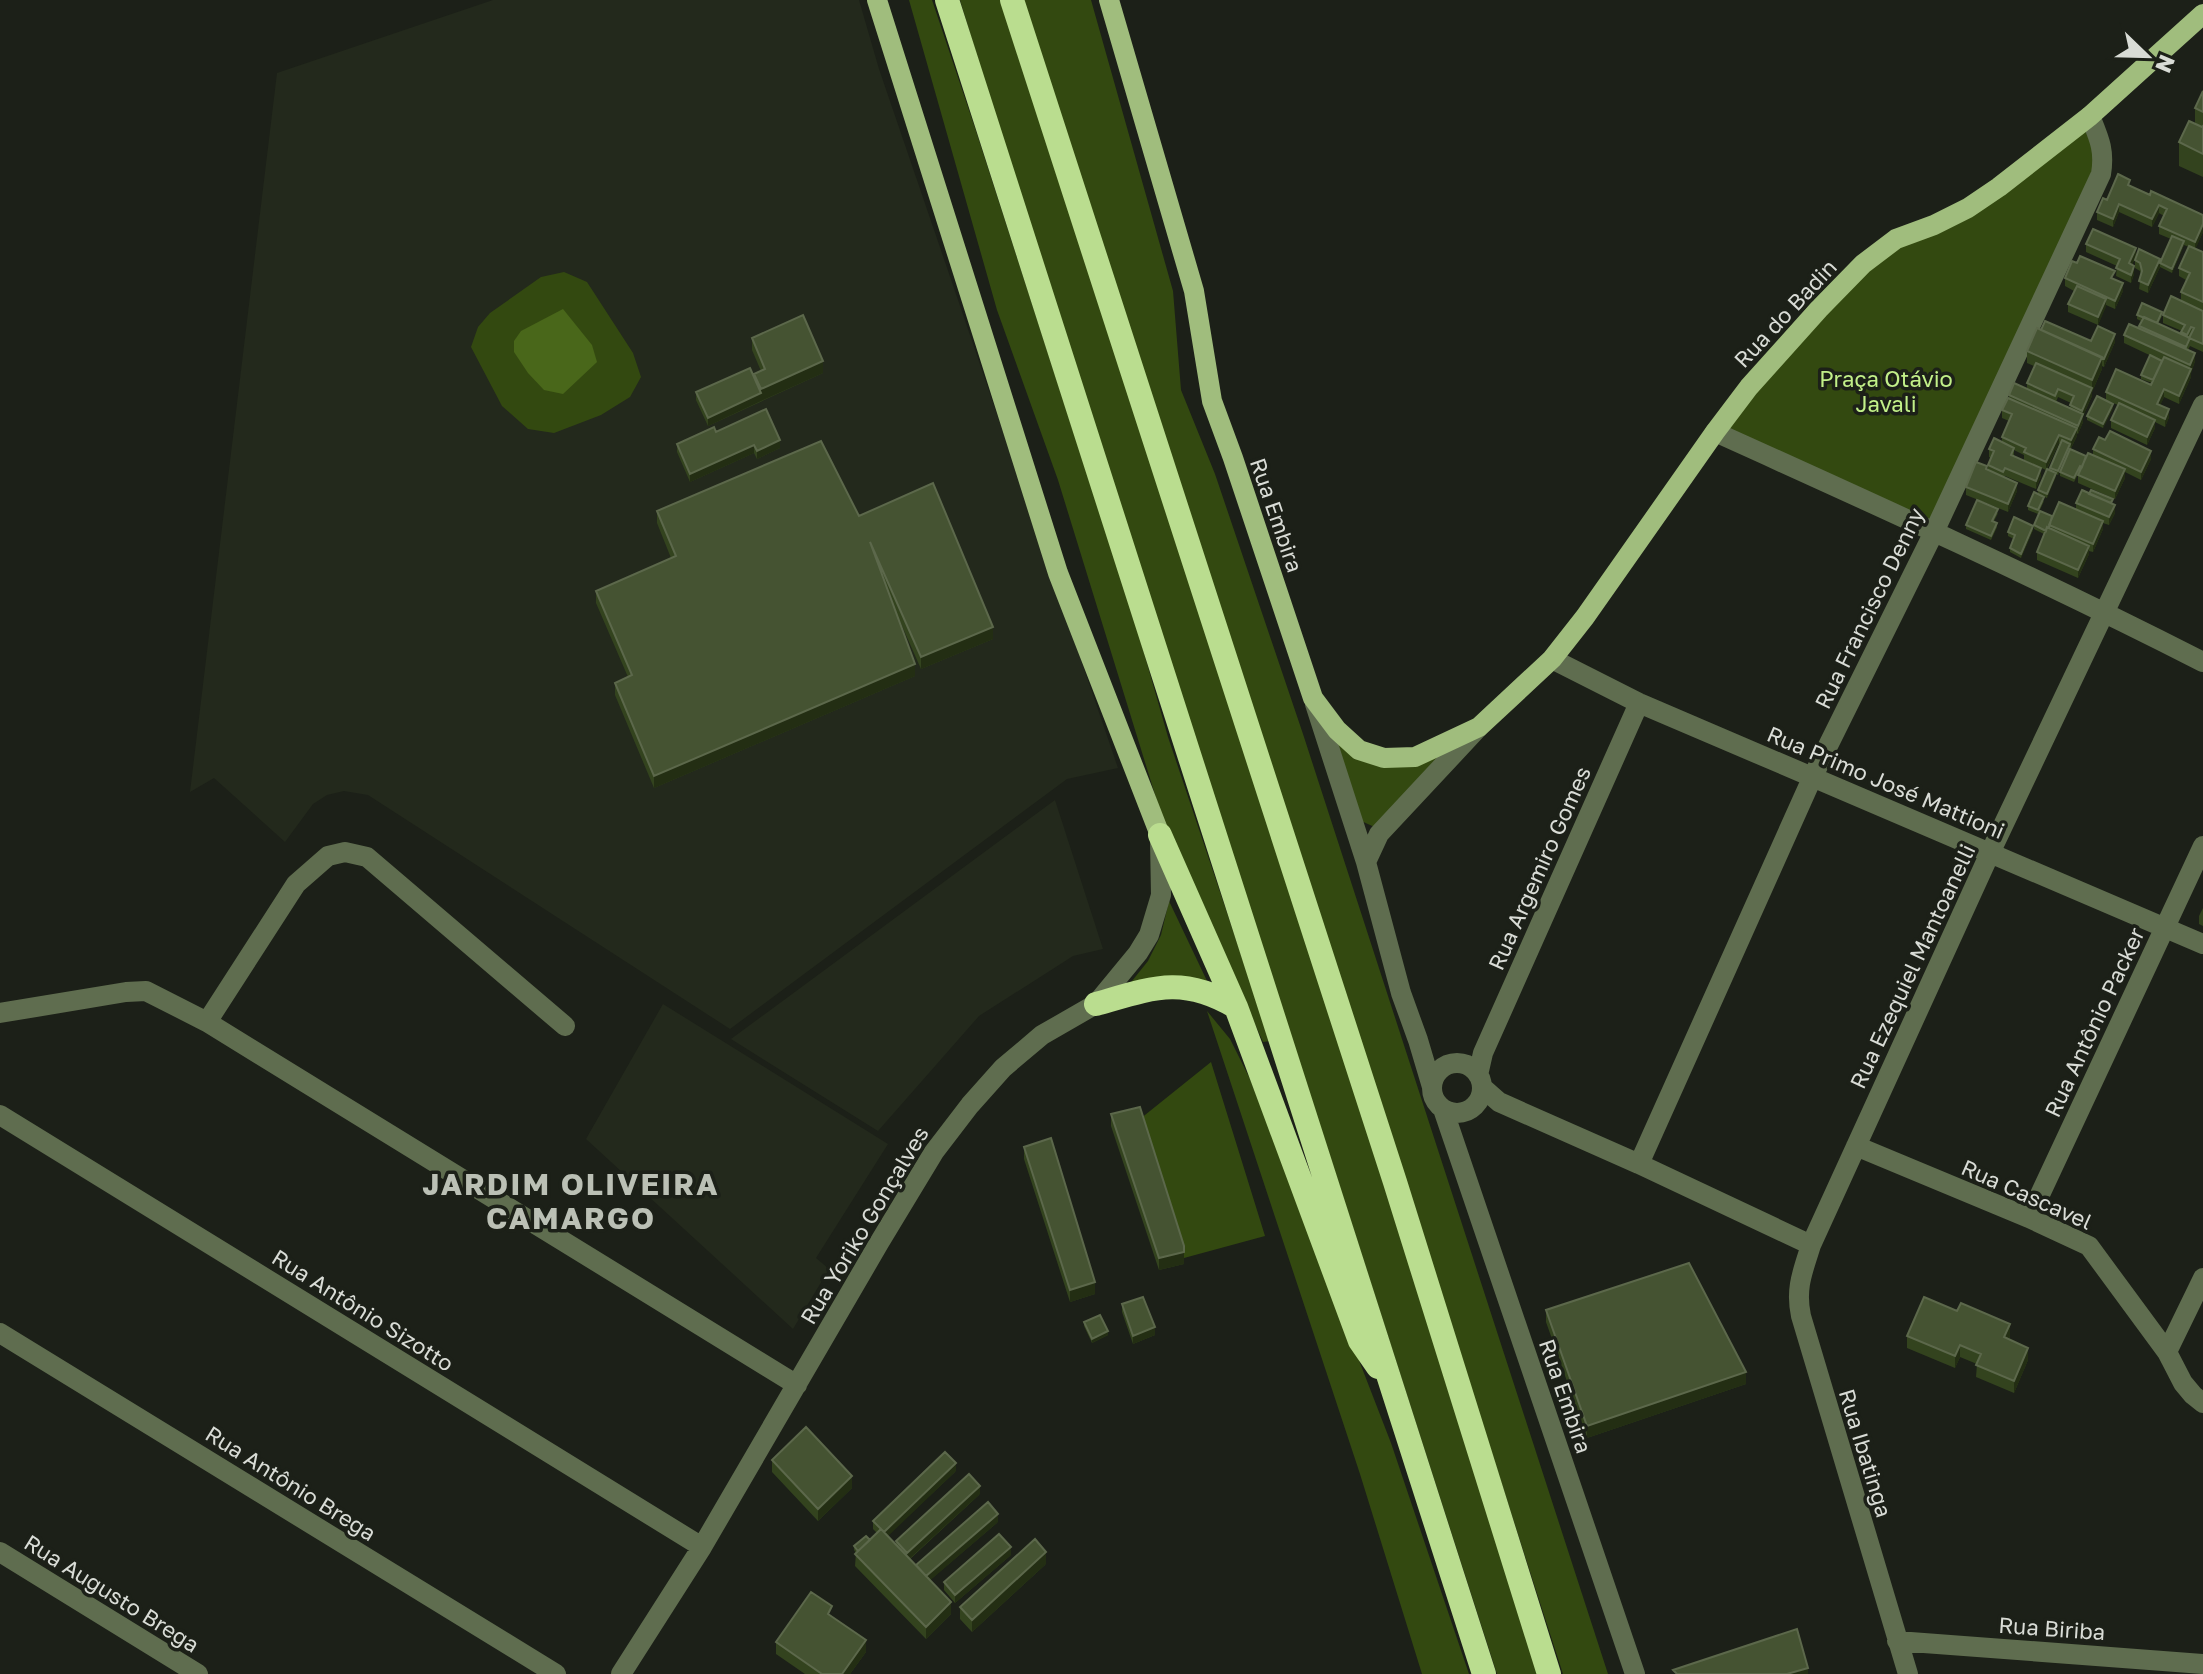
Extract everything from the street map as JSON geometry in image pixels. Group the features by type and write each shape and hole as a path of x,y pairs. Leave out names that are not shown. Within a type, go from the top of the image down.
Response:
{"highway":[{"path":"947,0 1082,429 1484,1674"},
{"path":"1012,0 1390,1167 1549,1674"},
{"path":"1160,835 1236,1007 1360,1341 1393,1389"},
{"path":"1096,1004 1175,986 1199,989 1236,1007"}],"main road":[{"path":"877,0 1058,573 1160,835"},
{"name":"Rua Embira","path":"1109,0 1194,291 1212,401 1313,698"},
{"name":"Rua do Badin","path":"1313,698 1337,730 1359,750 1384,758 1415,757 1479,727 1552,659 1626,561 1749,387 1819,309 1879,250 1896,239 1968,208 1999,187 2090,116 2203,14"}],"street":[{"name":"Rua Francisco Denny","path":"1639,1164 1813,776 1935,530 2101,174 2104,156 2090,116"},
{"name":"Rua Ezequiel Mantoanelli","path":"1811,1245 1990,853 2203,405"},
{"path":"1715,432 1935,530 2203,662"},
{"name":"Rua Primo José Mattioni","path":"1552,659 1639,703 2203,944"},
{"name":"Rua Embira","path":"1313,698 1366,862 1401,993 1437,1103 1465,1088"},
{"name":"Rua Argemiro Gomes","path":"1432,1087 1438,1071 1445,1065 1465,1088 1639,703"},
{"name":"Rua do Badin","path":"1366,862 1379,834 1479,727"},
{"name":"Rua Yoriko Gonçalves","path":"621,1674 702,1547 934,1152 1003,1068 1042,1035 1096,1004 1126,970 1149,935 1161,895 1160,835"},
{"name":"Rua Antônio Packer","path":"2029,1218 2203,846"},
{"path":"207,1022 296,884 328,856 345,852 367,857 565,1026"},
{"path":"0,1013 146,991 207,1022 797,1385"},
{"path":"1418,1040 1465,1088 1639,1164 1811,1245"},
{"name":"Rua Embira","path":"1465,1088 1452,1134 1635,1674"},
{"name":"Rua Antônio Sizotto","path":"0,1115 702,1547"},
{"name":"Rua Cascavel","path":"1856,1146 2089,1246 2167,1352 2183,1383 2203,1403"},
{"name":"Rua Ibatinga","path":"1811,1245 1798,1284 1801,1316 1908,1674"},
{"path":"2167,1352 2203,1278"},
{"name":"Rua Antônio Brega","path":"0,1333 556,1674"},
{"name":"Rua Augusto Brega","path":"0,1552 198,1674"},
{"name":"Rua Biriba","path":"1897,1641 2203,1664"}],"shaded area":[{"path":"493,0 859,0 879,69 1118,768 1067,779 730,1029 368,795 344,791 327,795 313,804 285,842 214,778 190,792 277,73"},
{"path":"563,309 592,345 597,362 563,394 544,390 528,373 514,352 514,341 521,331"},
{"path":"1055,800 1103,949 1073,956 979,1016 878,1131 731,1039"},
{"path":"663,1004 888,1144 816,1258 829,1269 793,1329 586,1139"}],"green space":[{"path":"909,0 932,0 1136,625 1168,737 1270,1041 1263,1042 1161,814 1058,480 997,310"},
{"path":"960,0 1000,0 1369,1135 1538,1674 1497,1674 1007,155"},
{"path":"1024,0 1091,0 1173,291 1181,390 1215,474 1303,734 1608,1674 1563,1674"},
{"name":"Praça Otávio Javali","path":"2086,118 2104,156 1937,526 1722,431 1879,250 1937,229"},
{"path":"564,272 587,282 633,353 641,377 630,397 601,415 554,433 528,429 502,406 471,347 478,327 490,313 541,277"},
{"path":"1325,714 1384,758 1457,745 1379,829 1359,820"},
{"path":"1169,901 1208,983 1128,986 1148,961 1161,935"},
{"path":"1207,1011 1230,1039 1250,1079 1391,1443 1469,1674 1422,1674 1360,1474"},
{"path":"1211,1062 1265,1236 1184,1258 1140,1119"}],"building":[{"path":"2203,91 2203,112 2195,108"},
{"path":"2189,121 2203,126 2203,154 2179,142"},
{"path":"2118,174 2130,180 2128,185 2150,195 2151,191 2203,215 2203,224 2195,242 2159,226 2167,209 2159,205 2152,219 2119,204 2113,219 2097,212 2103,198 2107,200"},
{"path":"2093,229 2136,248 2129,263 2134,266 2131,275 2116,268 2120,259 2086,244"},
{"path":"2172,236 2184,241 2172,269 2160,263"},
{"path":"2189,246 2203,252 2203,302 2181,292 2190,273 2179,268"},
{"path":"2139,249 2160,259 2148,285 2139,281 2142,271 2140,263 2135,260"},
{"path":"2080,256 2115,271 2111,278 2123,283 2115,301 2065,278 2072,261 2077,263"},
{"path":"2077,286 2106,299 2098,317 2068,304"},
{"path":"2171,296 2203,311 2203,344 2189,338 2194,328 2191,327 2187,335 2181,332 2185,325 2163,315"},
{"path":"2142,303 2162,312 2157,323 2137,315"},
{"path":"803,315 823,361 761,389 754,374 765,369 752,338"},
{"path":"2144,317 2190,338 2186,347 2139,326"},
{"path":"2045,321 2091,341 2098,326 2115,334 2104,359 2041,330"},
{"path":"2129,324 2195,353 2190,365 2124,335"},
{"path":"2037,328 2102,357 2092,380 2027,351"},
{"path":"2150,355 2162,361 2153,380 2141,375"},
{"path":"2164,357 2191,369 2179,396 2164,389 2157,404 2169,409 2165,419 2106,392 2116,369 2151,385"},
{"path":"2036,363 2092,388 2082,411 2070,405 2074,396 2058,389 2055,396 2027,383"},
{"path":"750,368 761,393 708,418 696,392"},
{"path":"2014,383 2083,414 2078,426 2009,395"},
{"path":"2097,396 2113,404 2103,424 2087,416"},
{"path":"2008,398 2077,428 2071,440 2059,435 2046,462 2024,452 2026,448 2002,437 2012,414 2002,410"},
{"path":"2119,403 2155,420 2147,437 2111,420"},
{"path":"766,409 780,440 757,451 754,445 690,474 677,444 714,427 716,432"},
{"path":"2110,431 2151,451 2141,472 2093,449 2099,437 2105,440"},
{"path":"1994,438 2014,448 2011,455 2041,468 2036,481 2005,468 2003,472 1988,465 1994,451 1989,449"},
{"path":"2062,440 2070,444 2058,471 2050,468"},
{"path":"821,441 859,516 933,483 993,627 921,657 870,542 915,664 654,776 615,683 632,675 596,591 676,556 657,511"},
{"path":"2070,449 2086,456 2074,478 2060,472"},
{"path":"2088,453 2125,469 2115,491 2078,475"},
{"path":"1976,462 2017,483 2008,504 1966,487"},
{"path":"2047,469 2056,473 2047,494 2038,490"},
{"path":"2082,490 2115,505 2109,517 2076,503"},
{"path":"2091,490 2113,499 2111,503 2089,494"},
{"path":"2034,492 2044,497 2038,510 2028,506"},
{"path":"1977,500 1998,509 1992,521 1997,523 1991,536 1966,525"},
{"path":"2059,502 2103,521 2093,544 2049,525"},
{"path":"2040,511 2052,516 2046,531 2034,525"},
{"path":"2014,517 2033,526 2021,554 2010,548 2015,535 2008,532"},
{"path":"2047,527 2089,546 2078,570 2037,552"},
{"path":"1140,1107 1184,1246 1184,1252 1159,1258 1111,1114"},
{"path":"1051,1138 1095,1282 1070,1290 1024,1147"},
{"path":"1689,1263 1746,1372 1587,1426 1546,1310"},
{"path":"1143,1297 1155,1327 1133,1336 1122,1304"},
{"path":"1924,1297 1957,1311 1961,1303 2010,1324 2004,1337 2028,1348 2014,1381 1976,1365 1981,1354 1960,1345 1955,1356 1907,1336"},
{"path":"1100,1315 1108,1331 1092,1339 1084,1322"},
{"path":"806,1427 852,1476 818,1509 772,1460"},
{"path":"945,1452 956,1463 884,1532 873,1521"},
{"path":"969,1474 980,1486 907,1553 896,1541"},
{"path":"988,1502 998,1514 926,1576 916,1565"},
{"path":"881,1529 951,1602 926,1627 855,1554"},
{"path":"999,1534 1011,1547 955,1595 944,1582"},
{"path":"866,1536 870,1540 858,1551 854,1546"},
{"path":"1035,1539 1046,1552 972,1620 960,1607"},
{"path":"811,1592 832,1606 828,1614 866,1640 842,1674 822,1674 776,1642"},
{"path":"1797,1629 1808,1668 1787,1674 1677,1674 1673,1670"}],"district":[{"name":"JARDIM OLIVEIRA CAMARGO","path":"571,1201"}]}
